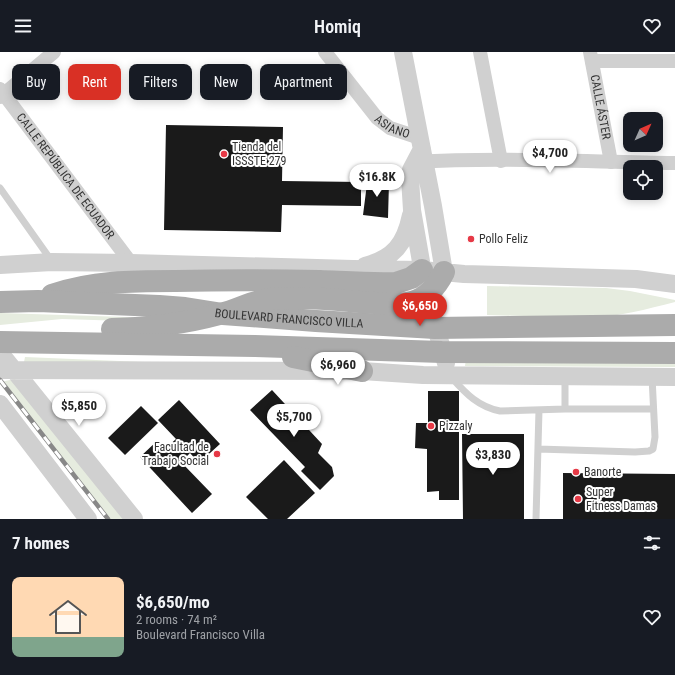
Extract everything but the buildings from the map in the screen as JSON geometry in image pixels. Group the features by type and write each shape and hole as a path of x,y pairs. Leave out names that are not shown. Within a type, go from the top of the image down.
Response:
{"main road":[{"path":"38,300 69,289 114,282 255,280 390,283 404,281 422,270"},
{"path":"0,338 30,329 97,329 162,326 223,314 263,300 307,299 399,303 410,302 427,296 440,280 444,272"},
{"name":"BOULEVARD FRANCISCO VILLA","path":"0,302 38,300 185,308 223,314 435,328 675,325"},
{"path":"634,325 675,309"},
{"name":"BOULEVARD FRANCISCO VILLA","path":"0,342 255,346 442,352 675,353"},
{"path":"255,346 306,360 362,371"}],"street":[{"path":"1,93 54,52"},
{"name":"ASIANO","path":"325,52 383,124 402,133 420,153 501,160 675,163"},
{"path":"403,52 420,153 444,272"},
{"path":"480,52 501,160"},
{"path":"591,56 675,61"},
{"name":"CALLE ÁSTER","path":"591,56 611,162"},
{"name":"CALLE REPÚBLICA DE ECUADOR","path":"1,93 131,263"},
{"path":"420,153 410,170 412,210 427,296 449,375"},
{"path":"353,269 378,262 387,258 396,251 402,243 412,210"},
{"path":"0,265 52,262 422,270 636,279 675,284"},
{"path":"636,279 675,275"},
{"path":"0,353 7,370 134,519"},
{"path":"7,370 362,371 449,375 675,377"},
{"path":"0,404 88,519"}],"lane":[{"path":"0,188 52,262"},
{"path":"449,375 471,398 481,405 491,409 514,412 565,409 652,409"},
{"path":"565,376 565,409"},
{"path":"538,449 635,452 649,451 653,449 655,445 652,409 652,377"},
{"path":"536,519 539,410"}],"shaded area":[{"path":"487,286 606,288 675,300 675,302 611,316 589,318 487,315"},
{"path":"0,313 157,318 157,322 62,319 0,325"},
{"path":"25,357 285,368 24,362"},
{"path":"466,358 675,360 675,367 465,366"},
{"path":"15,379 123,519 106,519 0,384 0,382"}],"railway":[{"path":"0,380 108,519"}],"place":[{"name":"Tienda del ISSSTE 279","path":"224,154"},
{"name":"Pollo Feliz","path":"471,239"},
{"name":"Pizzaly","path":"431,426"},
{"name":"Facultad de Trabajo Social","path":"217,454"},
{"name":"Banorte","path":"576,472"},
{"name":"Super Fitness Damas","path":"578,499"}]}
